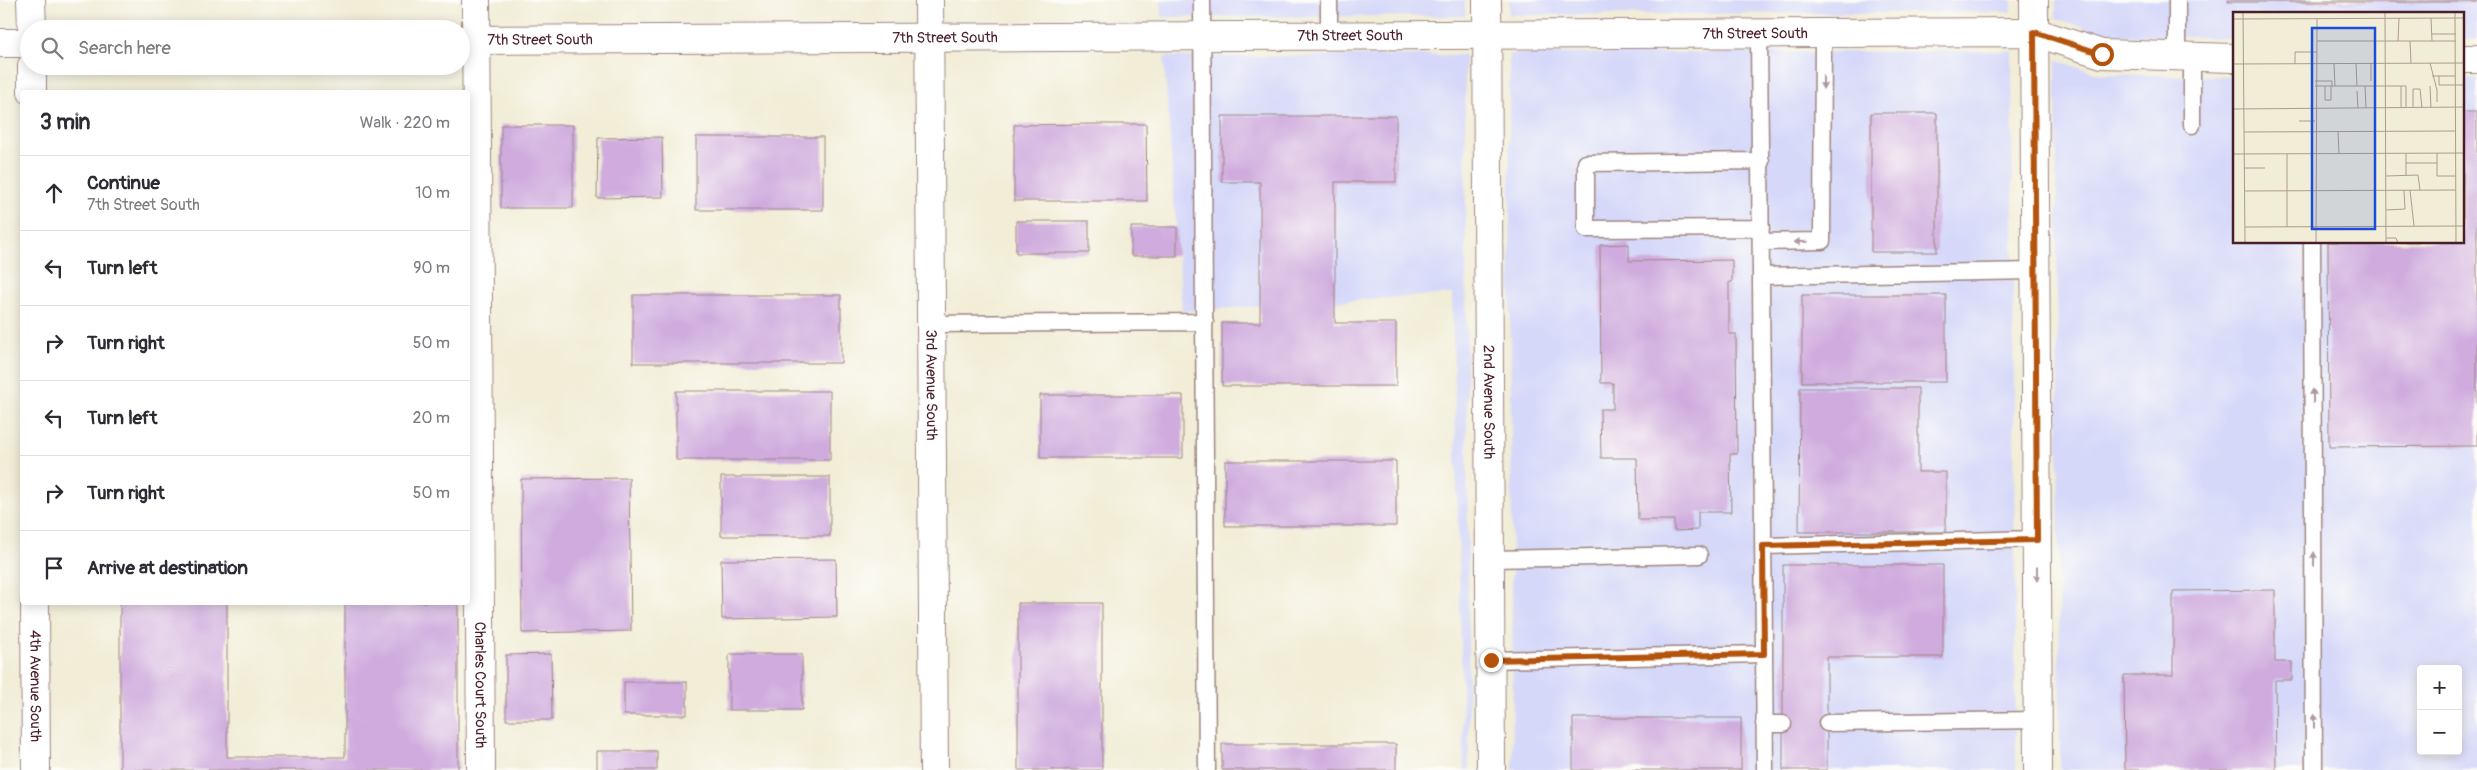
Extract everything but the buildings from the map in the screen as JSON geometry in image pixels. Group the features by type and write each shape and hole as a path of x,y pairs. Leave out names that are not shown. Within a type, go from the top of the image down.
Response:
{"street":[{"path":"31,0 32,20"},
{"name":"Charles Court South","path":"470,34 476,0"},
{"name":"3rd Avenue South","path":"929,0 934,770"},
{"name":"2nd Avenue South","path":"1487,0 1491,770"},
{"path":"2034,0 2038,770"},
{"name":"7th Street South","path":"470,40 2034,32 2102,54 2233,58"},
{"path":"0,43 20,43"},
{"path":"2464,59 2477,59"},
{"path":"32,75 32,90"},
{"name":"Charles Court South","path":"470,75 470,90"},
{"name":"Charles Court South","path":"470,101 481,770"},
{"name":"4th Avenue South","path":"35,605 36,770"}],"lane":[{"path":"1202,0 1207,770"},
{"path":"1329,0 1329,36"},
{"path":"2176,0 2185,57 2192,125"},
{"path":"1761,161 1586,163 1586,229 1761,235 1822,241 1823,33"},
{"path":"1759,34 1765,770"},
{"path":"2312,244 2314,770"},
{"path":"1761,276 2035,271"},
{"path":"932,324 1204,322"},
{"path":"1763,546 2037,540"},
{"path":"1490,559 1699,555"},
{"path":"1491,660 1764,654"},
{"path":"1827,723 2038,720"},
{"path":"1764,724 1783,724"}],"shaded area":[{"path":"1161,0 1465,0 1465,16 1162,17"},
{"path":"1509,0 2012,0 2012,12 1509,15"},
{"path":"2056,0 2477,0 2477,39 2464,39 2464,12 2233,12 2233,38 2106,35 2056,18"},
{"path":"2012,51 2016,770 1513,770 1509,54"},
{"path":"1465,55 1469,770 1464,770 1452,294 1182,311 1164,57"},
{"path":"2056,60 2101,74 2233,77 2233,244 2464,244 2464,78 2477,78 2477,770 2060,770"}],"route":[{"path":"1491,660 1764,654 1763,546 2037,540 2034,32 2102,54"}]}
